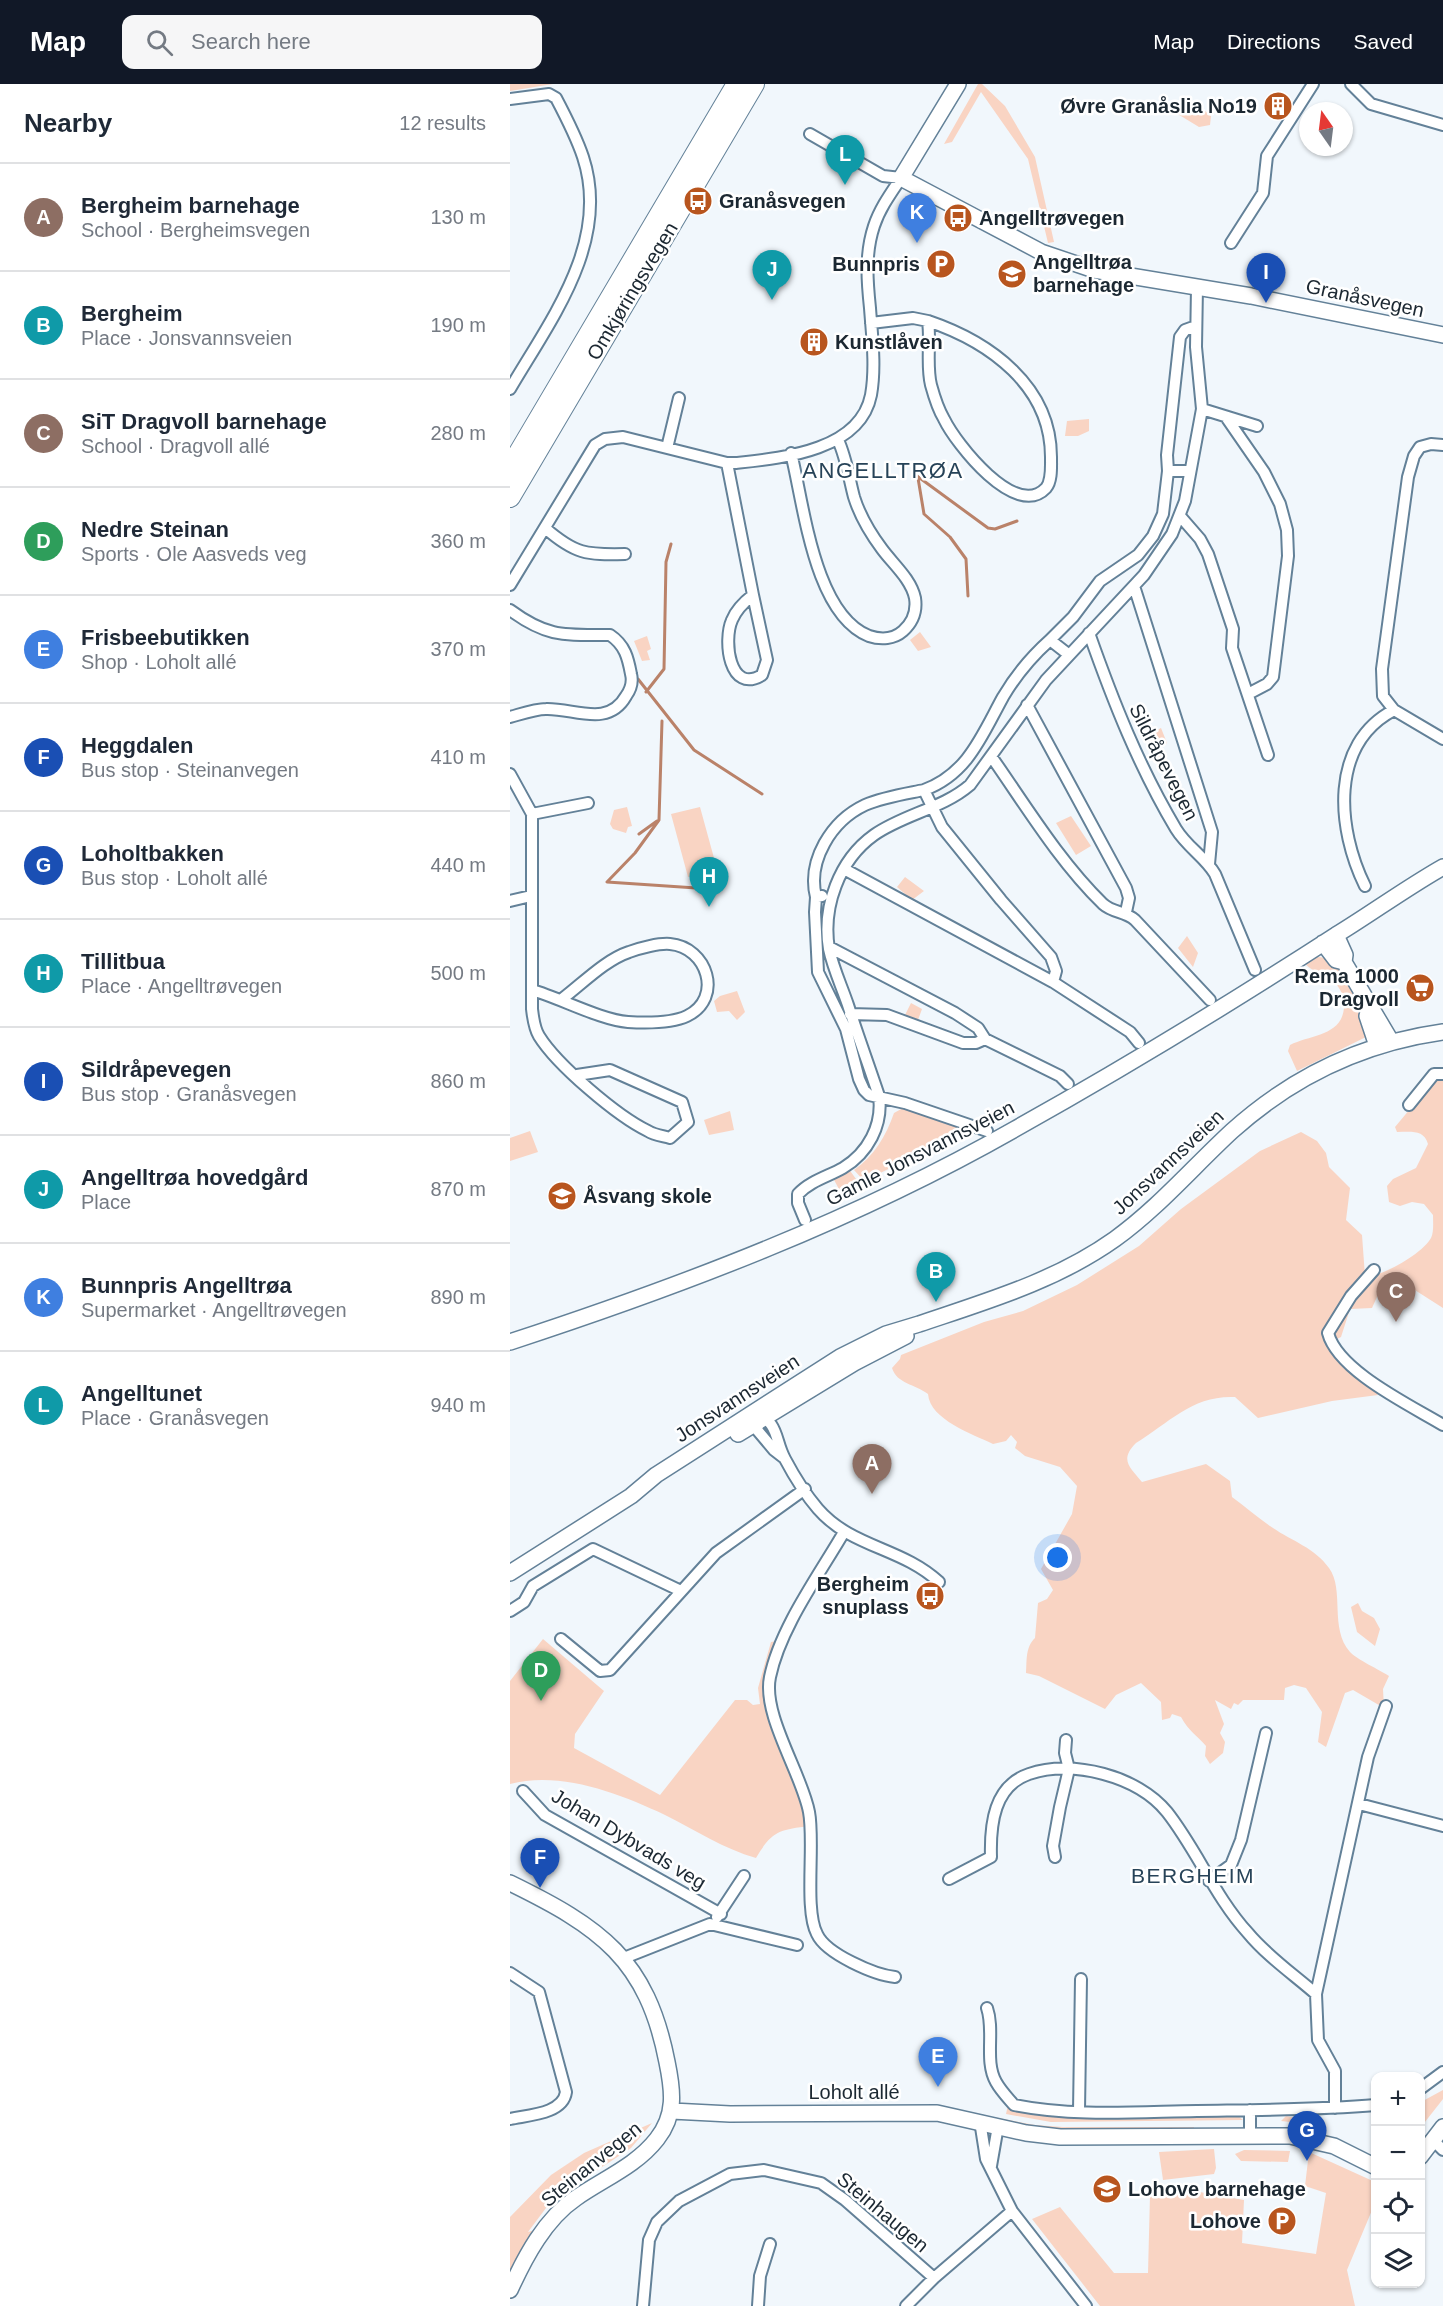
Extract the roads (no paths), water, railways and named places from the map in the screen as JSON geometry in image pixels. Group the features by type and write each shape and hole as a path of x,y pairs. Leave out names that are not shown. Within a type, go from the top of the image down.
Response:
{"highway":[{"name":"Omkjøringsvegen","path":"510,468 737,84"},
{"name":"Omkjøringsvegen","path":"510,497 754,84"}],"street":[{"path":"510,585 595,445 605,439 622,437 727,463 791,453 838,440 853,427 871,397 873,372 867,270 870,242 880,210 958,84"},
{"path":"1231,243 1263,193 1268,156 1312,84"},
{"path":"1351,84 1371,104 1443,125"},
{"path":"510,99 549,94 556,98 583,158 590,189 590,218 584,249 567,291 510,389"},
{"name":"Granåsvegen","path":"810,134 883,176 901,178 1052,256 1111,274 1197,287 1443,336"},
{"path":"805,1220 798,1203 798,1194 845,1167 867,1145 877,1128 880,1110 829,947 828,922 832,894 844,869 856,852 872,836 898,821 932,808 964,791 1027,705 1068,654 1134,586 1162,552 1180,516 1202,409 1196,326 1197,287"},
{"path":"871,323 913,318 928,321 964,334 989,350 1012,369 1041,407 1047,423 1051,473 1048,487 1037,495 1023,496 1013,492 974,461 957,441 944,419 930,382 928,321"},
{"path":"987,1131 874,1096 859,1079 846,1029 818,972 816,897 813,880 820,853 834,830 858,808 879,800 924,790 958,770 976,747 1021,670 1067,623 1100,581 1138,555 1153,536 1167,498 1168,450 1180,337 1185,330 1196,326"},
{"path":"667,448 679,398"},
{"path":"1202,409 1257,426"},
{"path":"1226,417 1264,472 1280,504 1287,530 1288,556 1273,677 1267,684 1248,694"},
{"path":"791,453 815,557 832,600 854,628 876,638 889,638 902,632 912,621 915,613 914,596 909,584 865,523 856,504 838,440"},
{"path":"1443,446 1431,444 1420,447 1414,456 1408,477 1382,669 1383,696 1394,710 1443,739"},
{"path":"727,463 767,664 762,675 746,680 733,670 730,627 739,608 753,595"},
{"path":"1168,471 1189,471"},
{"path":"1180,516 1200,538 1208,554 1233,629 1232,648 1268,755"},
{"path":"545,528 565,545 591,555 626,554"},
{"name":"Sildråpevegen","path":"1134,586 1212,832 1209,864"},
{"path":"510,610 528,624 548,633 610,635 619,641 627,655 633,680 624,700 606,714 585,715 546,709 510,717"},
{"name":"Sildråpevegen","path":"1089,633 1113,700 1151,785 1184,842 1209,864 1255,970"},
{"path":"1050,640 1068,654"},
{"path":"1027,705 1126,888 1129,902 1126,912"},
{"path":"1365,886 1352,860 1347,832 1344,781 1351,754 1377,719 1394,710"},
{"path":"991,756 1075,873 1108,908 1126,912 1210,1000"},
{"path":"510,774 532,814 532,1009 538,1034 552,1053 577,1076 624,1117 649,1132 670,1138 688,1122 686,1107 665,1092 610,1071 577,1076"},
{"path":"924,790 938,821 1054,962 1056,974 1053,982"},
{"path":"532,814 588,803"},
{"name":"Gamle Jonsvannsveien","path":"510,1342 672,1287 771,1248 913,1183 1015,1130 1323,943 1387,900 1443,867"},
{"path":"844,869 1053,982 1130,1032 1139,1043"},
{"path":"816,897 832,894"},
{"path":"510,901 531,896"},
{"path":"1336,935 1345,955 1344,962 1369,1008 1367,1016 1384,1044"},
{"path":"1323,943 1336,960 1344,962"},
{"path":"532,990 628,1022 686,1016 700,1006 707,988 708,972 692,952 669,944 661,945 630,951 618,957 562,999"},
{"path":"829,947 978,1028 985,1039 1060,1076 1068,1084"},
{"path":"850,1014 882,1014 963,1042 976,1043 985,1039"},
{"name":"Jonsvannsveien","path":"510,1573 646,1486 659,1482 758,1418 860,1346 906,1326 920,1324 1043,1280 1092,1254 1137,1222 1233,1130 1264,1105 1318,1070 1384,1044 1443,1032"},
{"path":"1409,1105 1434,1074 1443,1074"},
{"path":"1374,1270 1338,1315 1328,1333 1331,1343 1350,1365 1443,1425"},
{"path":"758,1418 774,1450 783,1457 817,1508 844,1532 921,1565 939,1582"},
{"path":"758,1418 782,1446 783,1457"},
{"path":"561,1639 600,1671 606,1673 633,1647 681,1591 726,1544 805,1490"},
{"path":"844,1532 782,1640 769,1679 772,1708 809,1812 812,1916 817,1935 832,1950 879,1975 895,1977"},
{"path":"510,1611 524,1602 534,1586 593,1549 681,1591"},
{"path":"1335,2108 1335,2072 1318,2040 1316,1994 1368,1757 1386,1706"},
{"path":"1209,1881 1231,1864 1241,1840 1266,1733"},
{"path":"1055,1857 1053,1846 1069,1769 1065,1753 1066,1740"},
{"path":"949,1879 991,1857 990,1828 1002,1794 1014,1779 1035,1772 1069,1769 1108,1773 1144,1793 1166,1811 1209,1881 1248,1934 1316,1994"},
{"name":"Johan Dybvads veg","path":"523,1791 545,1815 721,1914"},
{"path":"1359,1804 1443,1826"},
{"name":"Johan Dybvads veg","path":"624,1958 710,1924 721,1914 744,1876"},
{"path":"510,1883 579,1921 624,1958 645,1989 655,2017 670,2078 672,2110"},
{"path":"710,1924 797,1945"},
{"path":"510,1973 537,1989 541,1996 566,2092 564,2100 558,2107 510,2119"},
{"path":"1079,2111 1081,1979"},
{"path":"987,2008 993,2023 992,2059 995,2081 1014,2105 1041,2110 1079,2111 1250,2110 1371,2105"},
{"path":"1425,2085 1443,2072"},
{"name":"Loholt allé","path":"672,2110 730,2114 937,2113 1060,2137 1290,2136 1320,2141 1347,2151 1371,2164"},
{"name":"Steinanvegen","path":"510,2290 556,2214 576,2198 639,2157 662,2132 672,2110"},
{"path":"1250,2110 1250,2135"},
{"path":"980,2121 984,2152 1012,2211 1086,2306"},
{"path":"991,2166 998,2126"},
{"path":"1425,2154 1438,2145 1443,2127"},
{"name":"Steinhaugen","path":"643,2306 649,2240 657,2222 680,2201 730,2174 764,2170 821,2183 845,2200 934,2278"},
{"name":"Steinhaugen","path":"906,2306 934,2278 1012,2211"},
{"path":"758,2306 760,2276 770,2244"}],"waterway":[{"path":"917,476 988,528 995,529 1017,521"},
{"path":"918,478 924,514 950,537 966,559 968,596"},
{"path":"646,692 664,669 666,562 671,544"},
{"path":"638,679 694,750 762,794"},
{"path":"662,721 659,820 635,853 607,882 711,889"},
{"path":"639,834 657,821"}],"place":[{"name":"Øvre Granåslia No19","path":"1278,106"},
{"name":"Angelltunet","path":"845,185"},
{"name":"Granåsvegen","path":"698,201"},
{"name":"Angelltrøvegen","path":"958,218"},
{"name":"Bunnpris Angelltrøa","path":"917,243"},
{"name":"Bunnpris","path":"941,264"},
{"name":"Angelltrøa barnehage","path":"1012,274"},
{"name":"Angelltrøa hovedgård","path":"772,300"},
{"name":"Sildråpevegen","path":"1266,303"},
{"name":"Kunstlåven","path":"814,342"},
{"name":"Tillitbua","path":"709,907"},
{"name":"Rema 1000 Dragvoll","path":"1420,988"},
{"name":"Åsvang skole","path":"562,1196"},
{"name":"Bergheim","path":"936,1302"},
{"name":"SiT Dragvoll barnehage","path":"1396,1322"},
{"name":"Bergheim barnehage","path":"872,1494"},
{"name":"Bergheim snuplass","path":"930,1596"},
{"name":"Nedre Steinan","path":"541,1701"},
{"name":"Heggdalen","path":"540,1888"},
{"name":"Frisbeebutikken","path":"938,2087"},
{"name":"Loholtbakken","path":"1307,2161"},
{"name":"Lohove barnehage","path":"1107,2189"},
{"name":"Lohove","path":"1282,2221"}],"district":[{"name":"ANGELLTRØA","path":"883,470"},
{"name":"BERGHEIM","path":"1193,1876"}]}
